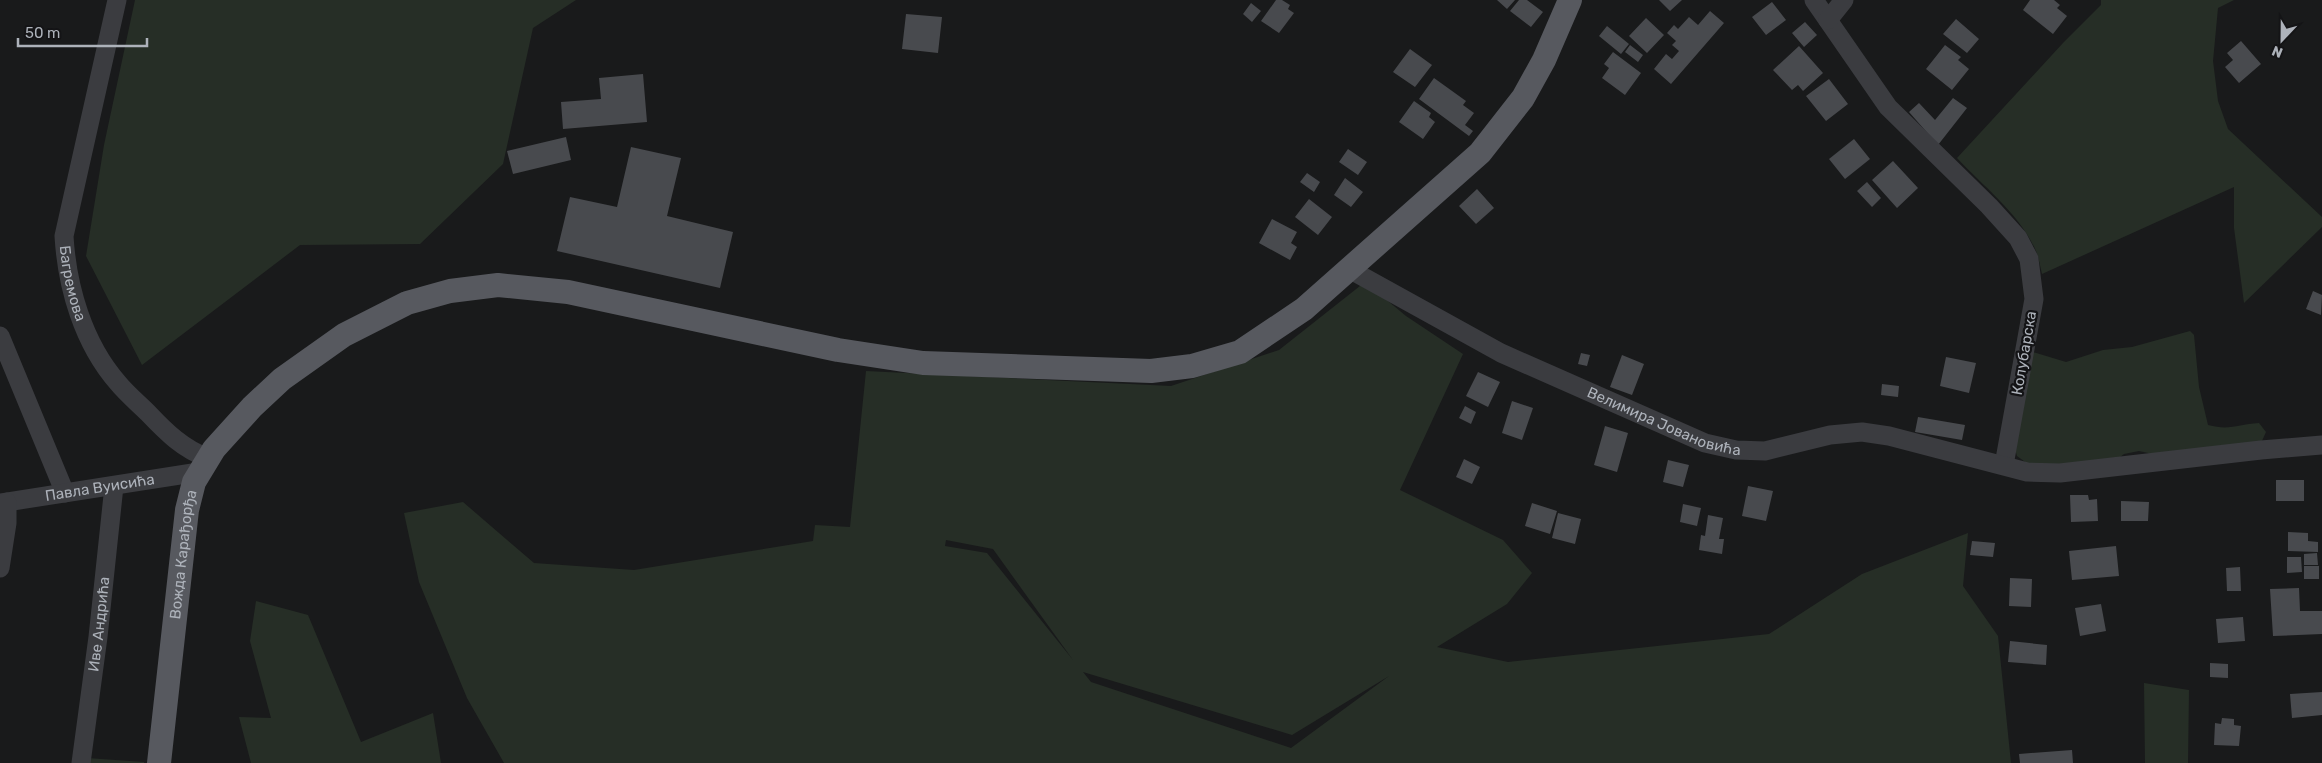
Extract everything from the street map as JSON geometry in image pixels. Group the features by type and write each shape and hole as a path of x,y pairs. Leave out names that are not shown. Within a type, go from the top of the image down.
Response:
{"main road":[{"name":"Вожда Карађорђа","path":"159,763 187,510 203,465 241,418 282,380 344,335 407,303 450,291 498,285 568,292 838,350 905,361 1152,371 1192,366 1240,352 1304,309 1480,153 1524,98 1544,60 1570,0"}],"street":[{"name":"Багремова","path":"117,0 64,236 66,268 75,303 96,351 118,382 176,441 195,454 203,465"},
{"name":"Колубарска","path":"1814,0 1888,107 2018,238 2029,259 2034,299 2004,465"},
{"path":"1828,20 1844,0"},
{"name":"Велимира Јовановића","path":"1349,269 1501,353 1705,443 1736,450 1765,451 1830,435 1862,432 1889,436 2004,465"},
{"path":"0,336 64,494"},
{"path":"2004,465 2027,472 2060,473 2261,450 2322,445"},
{"name":"Павла Вуисића","path":"4,503 114,486 203,465"},
{"name":"Иве Андрића","path":"81,763 98,637 114,486"},
{"path":"0,568 7,523 4,503"}],"shaded area":[{"path":"135,0 576,0 533,28 503,164 420,244 300,245 142,365 86,256 104,145"},
{"path":"2101,0 2234,0 2218,8 2213,61 2218,101 2228,129 2322,217 2322,227 2244,303 2234,228 2234,187 2042,274 2036,251 2021,225 1957,158 2063,43 2101,5"},
{"path":"1365,282 1406,316 1463,354 1400,490 1503,540 1532,573 1507,604 1437,647 1508,662 1769,634 1862,574 1968,533 1963,586 1998,636 2011,763 504,763 467,698 419,582 404,513 463,502 534,563 634,570 813,541 815,525 850,527 866,371 1171,386 1279,350","holes":["946,540 993,549 1073,660 987,553 945,546","1083,672 1292,735 1389,676 1291,748 1091,682"]},
{"path":"2190,331 2194,335 2199,387 2208,425 2228,427 2259,423 2266,432 2261,443 2157,455 2139,451 2124,454 2115,461 2032,467 2017,456 2014,446 2033,352 2066,362 2103,350 2132,347"},
{"path":"256,601 308,615 361,742 433,713 441,763 251,763 239,717 271,718 250,641"},
{"path":"2144,683 2189,690 2188,763 2145,763"},
{"path":"87,758 144,762 144,763 87,763"}],"building":[{"path":"1276,0 1282,0 1290,5 1288,9 1294,13 1279,33 1261,21"},
{"path":"1497,0 1515,0 1507,9"},
{"path":"1519,0 1527,0 1543,12 1531,27 1510,11"},
{"path":"1659,0 1682,0 1670,11"},
{"path":"2030,0 2054,0 2060,5 2057,8 2067,16 2053,34 2023,10"},
{"path":"1772,2 1786,20 1766,35 1752,17"},
{"path":"1251,3 1261,11 1252,22 1243,14"},
{"path":"1710,11 1724,23 1671,84 1654,69 1666,54 1672,59 1679,51 1672,45 1676,41 1667,33 1674,25 1678,29 1689,17 1698,25"},
{"path":"906,14 942,17 938,53 902,49"},
{"path":"1646,18 1664,35 1647,53 1629,36"},
{"path":"1956,19 1979,39 1967,53 1943,34"},
{"path":"1805,22 1817,35 1804,47 1792,33"},
{"path":"1607,26 1629,44 1621,54 1599,36"},
{"path":"2241,41 2261,64 2239,83 2225,67 2233,60 2227,53"},
{"path":"1630,45 1643,55 1638,62 1625,52"},
{"path":"1945,45 1961,57 1958,60 1969,69 1952,90 1926,69"},
{"path":"1799,46 1823,73 1803,91 1798,85 1792,90 1773,70"},
{"path":"1410,49 1432,65 1415,87 1393,72"},
{"path":"1613,52 1641,73 1625,95 1602,78 1609,68 1604,64"},
{"path":"643,74 647,122 563,129 561,102 601,99 599,78"},
{"path":"1434,78 1466,101 1463,105 1474,113 1465,125 1473,131 1469,136 1419,99"},
{"path":"1829,79 1848,104 1826,121 1806,96"},
{"path":"1953,98 1967,108 1938,145 1909,112 1919,103 1935,120"},
{"path":"1414,101 1431,113 1429,117 1435,122 1423,139 1399,122"},
{"path":"566,137 571,160 513,174 507,151"},
{"path":"1854,139 1870,159 1845,179 1829,159"},
{"path":"631,147 681,158 667,216 733,232 720,288 557,251 570,197 617,207"},
{"path":"1348,149 1367,162 1358,175 1339,162"},
{"path":"1893,161 1918,188 1897,208 1872,180"},
{"path":"1307,173 1320,182 1314,192 1300,182"},
{"path":"1345,178 1363,192 1351,207 1334,195"},
{"path":"1867,182 1881,198 1872,207 1857,191"},
{"path":"1477,189 1494,208 1476,224 1459,206"},
{"path":"1309,199 1332,217 1318,235 1295,217"},
{"path":"1272,219 1297,232 1291,243 1297,247 1290,260 1259,243"},
{"path":"2313,291 2322,295 2321,315 2306,309"},
{"path":"1581,353 1590,355 1587,366 1578,364"},
{"path":"1622,355 1644,364 1632,395 1610,387"},
{"path":"1946,357 1976,363 1969,393 1940,386"},
{"path":"1478,372 1500,382 1488,407 1466,396"},
{"path":"1882,384 1899,386 1898,397 1881,395"},
{"path":"1512,401 1533,408 1522,440 1502,433"},
{"path":"1465,406 1476,412 1471,424 1459,418"},
{"path":"1918,417 1965,425 1962,440 1915,432"},
{"path":"1605,426 1628,433 1617,472 1594,465"},
{"path":"1464,459 1480,467 1472,484 1456,477"},
{"path":"1668,460 1689,465 1683,487 1663,482"},
{"path":"2276,480 2304,480 2304,501 2276,501"},
{"path":"1748,486 1773,491 1766,521 1742,516"},
{"path":"2070,495 2088,495 2089,500 2097,499 2098,521 2071,522"},
{"path":"2121,501 2149,502 2148,521 2121,521"},
{"path":"1532,503 1557,511 1550,534 1525,526"},
{"path":"1683,504 1701,508 1697,526 1680,522"},
{"path":"1558,513 1581,519 1575,544 1552,538"},
{"path":"1708,515 1723,518 1719,539 1724,539 1722,554 1699,550 1701,535 1705,536"},
{"path":"2288,532 2308,533 2308,541 2318,542 2318,552 2288,551"},
{"path":"1972,541 1995,543 1993,557 1970,555"},
{"path":"2116,546 2119,576 2072,580 2069,551"},
{"path":"2317,553 2318,565 2304,565 2304,554"},
{"path":"2287,557 2301,557 2302,572 2287,573"},
{"path":"2304,566 2319,566 2319,579 2304,579"},
{"path":"2240,567 2241,591 2227,591 2226,568"},
{"path":"2010,578 2032,579 2031,607 2009,606"},
{"path":"2299,588 2300,611 2322,611 2322,634 2273,636 2270,589"},
{"path":"2101,604 2106,631 2080,636 2075,608"},
{"path":"2243,617 2245,641 2218,643 2216,619"},
{"path":"2010,641 2047,645 2046,665 2008,662"},
{"path":"2210,663 2228,664 2228,678 2210,677"},
{"path":"2322,692 2322,715 2292,718 2290,694"},
{"path":"2222,718 2234,719 2234,725 2241,726 2239,746 2214,745 2215,723 2221,724"},
{"path":"2072,750 2073,763 2020,763 2019,754"}]}
